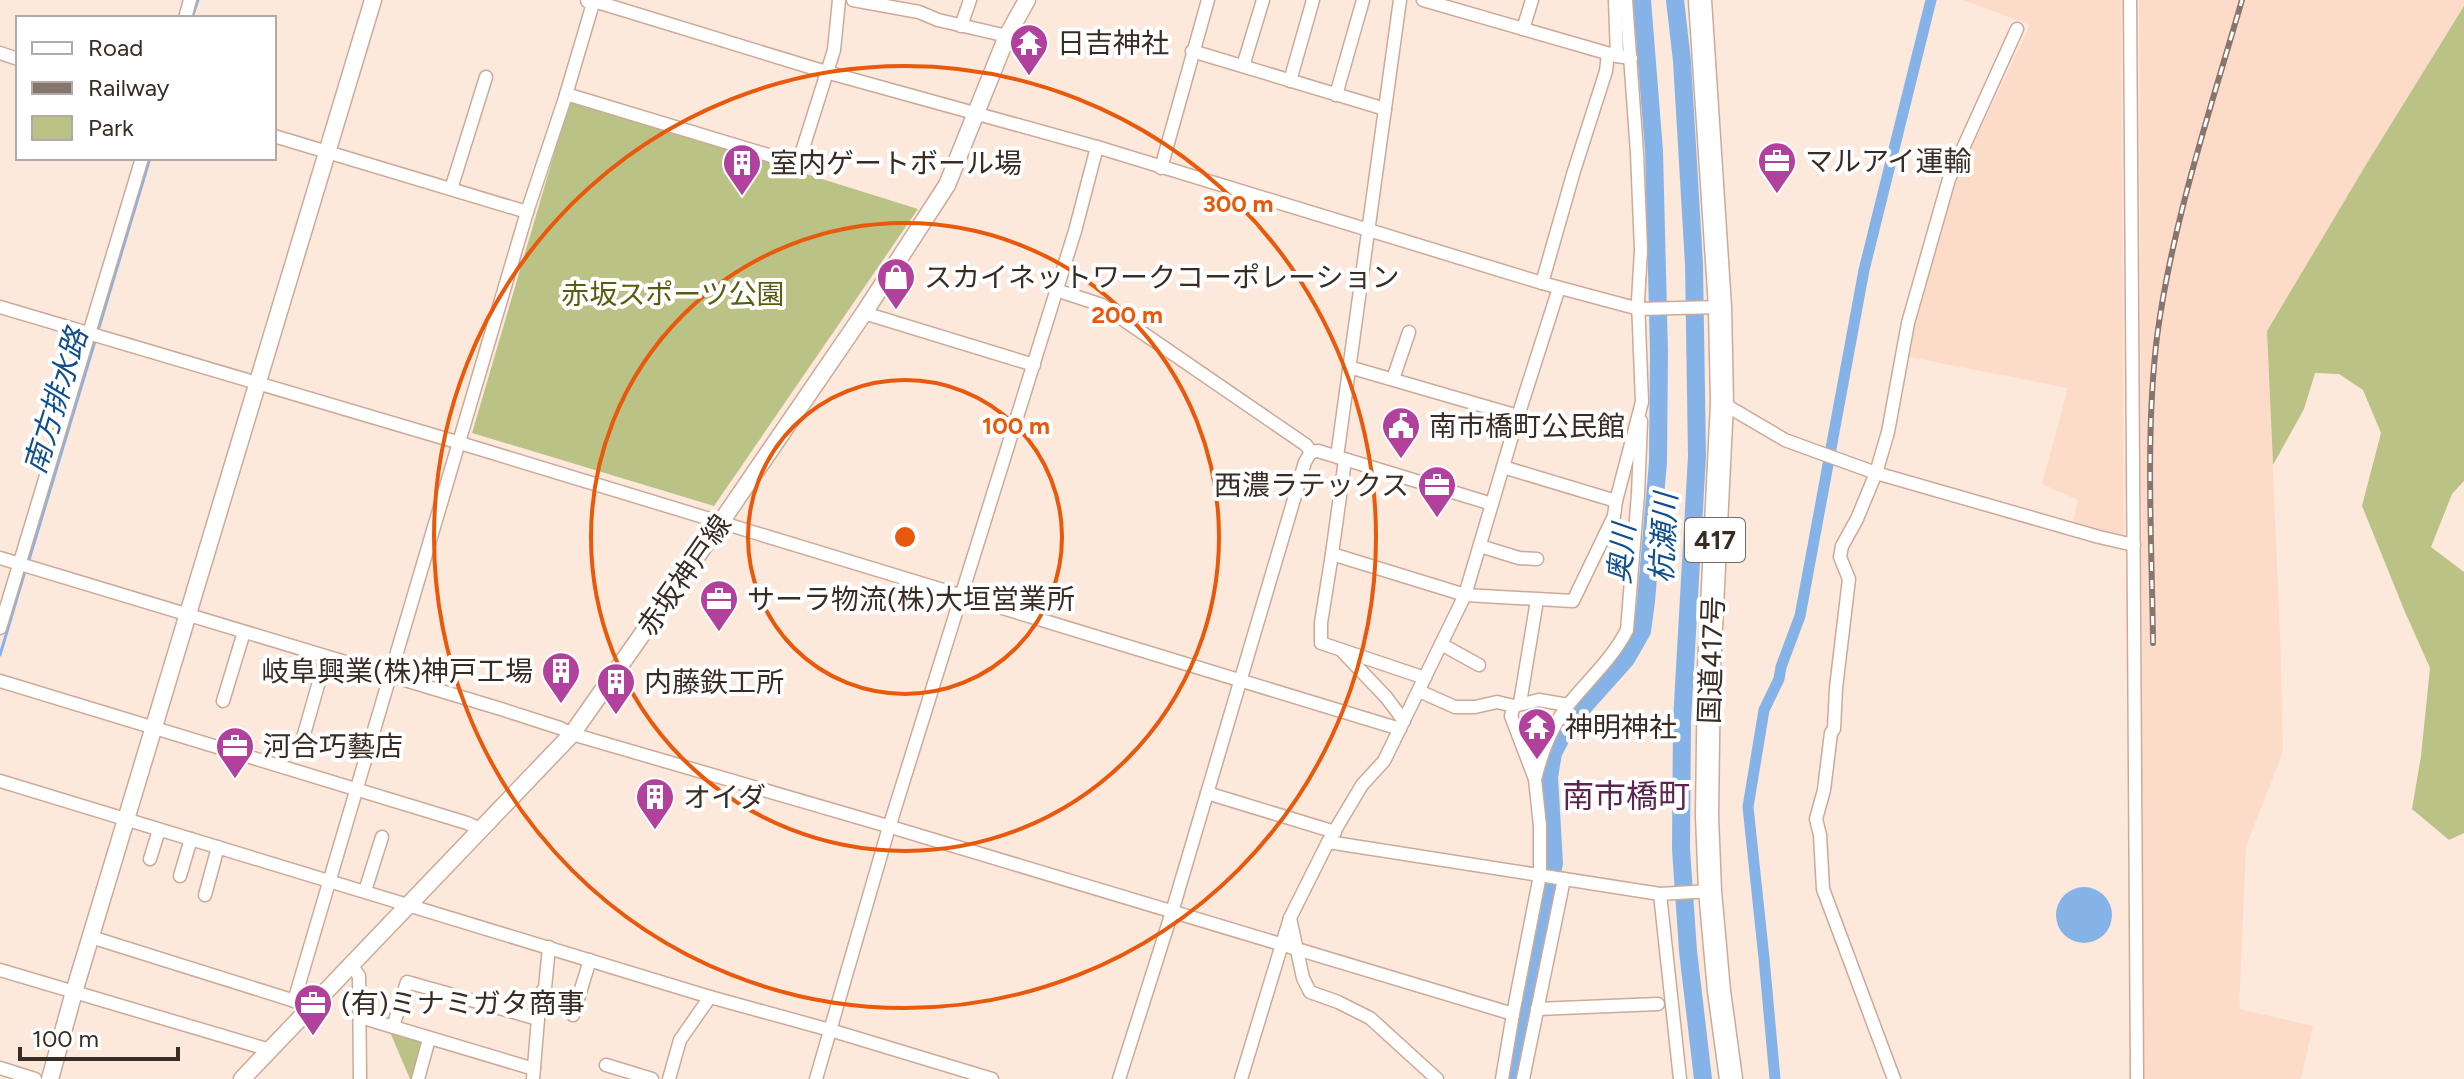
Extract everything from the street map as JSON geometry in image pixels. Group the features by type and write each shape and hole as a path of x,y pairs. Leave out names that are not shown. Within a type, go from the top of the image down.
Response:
{"highway":[{"name":"国道417号","path":"1700,0 1722,403 1709,668 1707,892 1731,1079"}],"main road":[{"path":"50,1079 373,0"},
{"name":"赤坂神戸線","path":"242,1079 572,734 864,313 947,185 1007,36 1027,0"}],"street":[{"path":"294,1001 592,0 826,72 1097,147 1559,288 1645,309 1715,308"},
{"path":"566,94 798,164 834,50 839,0"},
{"path":"853,0 919,12 961,26 1007,36"},
{"path":"961,26 970,0"},
{"path":"1161,168 1208,0"},
{"path":"1243,66 1263,0"},
{"path":"1290,81 1313,0"},
{"path":"1336,95 1363,0"},
{"path":"1400,0 1349,367 1321,643 1425,678"},
{"path":"1423,0 1619,56"},
{"path":"1523,29 1532,0"},
{"path":"1535,779 1544,746 1568,705 1617,650 1627,630 1638,494 1645,309 1615,0"},
{"path":"1542,283 1606,71 1619,56 1626,0"},
{"path":"2130,0 2137,1079"},
{"path":"1894,1079 1823,889 1816,819 1834,729 1849,579 1840,557 1842,546 1876,473 1888,432 1908,323 1949,179 2017,29"},
{"path":"1192,51 1385,109"},
{"path":"451,189 486,77"},
{"path":"276,137 527,212"},
{"path":"816,1079 1075,231 1097,147"},
{"path":"0,628 141,160"},
{"path":"1241,1079 1290,918 1362,785 1384,761 1465,595 1559,288"},
{"path":"1056,290 1102,305 1306,445 1311,452"},
{"path":"0,307 1402,725"},
{"path":"864,313 1034,365"},
{"path":"1393,379 1409,332"},
{"path":"1349,367 1518,416"},
{"path":"1332,554 1465,595 1573,601 1614,516 1642,402"},
{"path":"1722,403 1785,440 1876,473 2134,545"},
{"path":"1311,452 1318,451 1492,504"},
{"path":"1119,1079 1172,912 1305,462 1311,452"},
{"path":"1503,467 1616,501"},
{"path":"1480,546 1519,558 1537,559"},
{"path":"0,558 545,723 572,734 1513,1014"},
{"path":"1502,1079 1542,876 1535,779 1511,716 1517,704 1537,600"},
{"path":"223,701 244,632"},
{"path":"1441,644 1479,665"},
{"path":"1341,649 1386,697 1402,725"},
{"path":"301,745 326,657"},
{"path":"0,681 482,830"},
{"path":"1419,691 1455,707 1539,700 1568,705"},
{"path":"0,781 710,997 992,1079"},
{"path":"1207,793 1332,837 1542,876 1663,894 1707,892"},
{"path":"150,859 159,830"},
{"path":"365,891 382,837"},
{"path":"180,876 191,839"},
{"path":"205,895 218,847"},
{"path":"1523,1079 1564,879"},
{"path":"1663,894 1680,1079"},
{"path":"1290,918 1303,978 1310,992 1370,1018 1437,1079"},
{"path":"91,937 312,1007"},
{"path":"360,1017 533,1074 549,947"},
{"path":"573,1015 590,960"},
{"path":"352,966 359,976 360,1079"},
{"path":"0,970 270,1050"},
{"path":"393,1027 407,982 538,1019"},
{"path":"669,1079 680,1040 710,997"},
{"path":"1537,1009 1658,1004"},
{"path":"418,1079 429,1039"},
{"path":"606,1065 652,1079"},
{"path":"0,1068 35,1079"}],"shaded area":[{"path":"1963,0 2121,0 2124,538 2073,522 2078,500 2042,484 2068,388 1904,356 1955,182 2030,25"},
{"path":"2139,0 2464,0 2464,6 2267,331 2283,752 2246,846 2239,1009 2313,1026 2301,1079 2144,1079"}],"green space":[{"path":"2464,6 2464,481 2452,494 2431,547 2464,572 2464,833 2449,840 2412,809 2430,668 2362,506 2381,433 2363,390 2339,374 2315,373 2304,409 2273,465 2267,331"},
{"name":"赤坂スポーツ公園","path":"570,100 918,209 714,506 472,433"},
{"path":"390,1032 421,1041 413,1079 410,1079"}],"water":[{"path":"2084,887 2104,895 2112,915 2104,935 2084,943 2064,935 2056,915 2064,895"}],"waterway":[{"name":"南方排水路","path":"193,16 198,0"},
{"name":"奥川","path":"1510,1079 1554,863 1549,777 1553,753 1568,724 1626,659 1642,631 1646,601 1658,462 1659,352 1654,151 1642,0"},
{"name":"杭瀬川","path":"1675,0 1682,61 1694,264 1697,456 1682,721 1681,849 1688,951 1703,1079"},
{"path":"1775,1079 1748,807 1764,710 1779,679 1800,616 1864,270 1931,0"},
{"name":"南方排水路","path":"97,334 149,160"},
{"name":"南方排水路","path":"28,563 95,341"},
{"name":"南方排水路","path":"0,655 25,571"}],"railway":[{"path":"2153,643 2150,451 2157,337 2182,210 2242,0"}],"place":[{"name":"日吉神社","path":"1029,77"},
{"name":"マルアイ運輸","path":"1777,195"},
{"name":"室内ゲートボール場","path":"742,197"},
{"name":"スカイネットワークコーポレーション","path":"896,311"},
{"name":"南市橋町公民館","path":"1401,460"},
{"name":"西濃ラテックス","path":"1437,519"},
{"name":"サーラ物流(株)大垣営業所","path":"719,633"},
{"name":"岐阜興業(株)神戸工場","path":"561,705"},
{"name":"内藤鉄工所","path":"616,716"},
{"name":"神明神社","path":"1537,761"},
{"name":"河合巧藝店","path":"235,780"},
{"name":"オイダ","path":"655,831"},
{"name":"(有)ミナミガタ商事","path":"313,1037"}],"district":[{"name":"南市橋町","path":"1626,796"}]}
